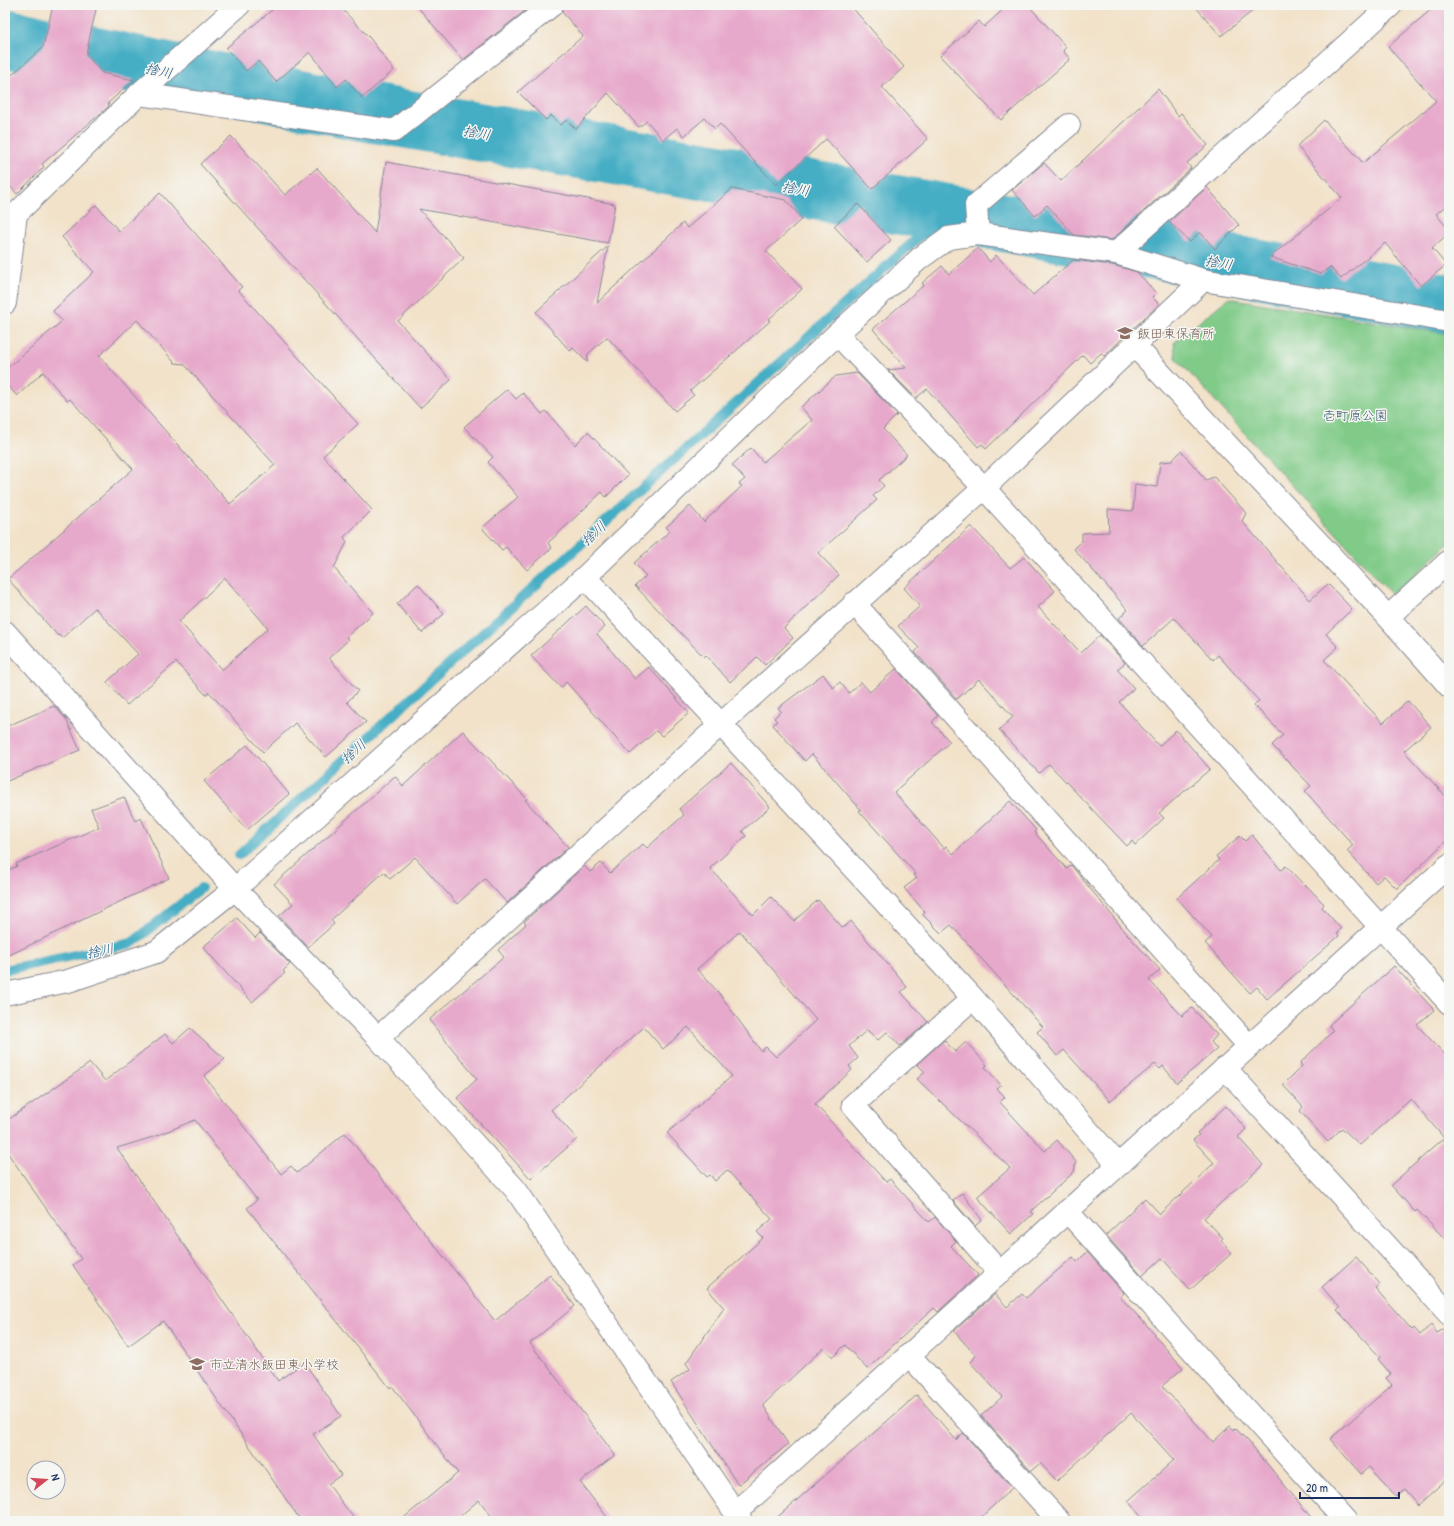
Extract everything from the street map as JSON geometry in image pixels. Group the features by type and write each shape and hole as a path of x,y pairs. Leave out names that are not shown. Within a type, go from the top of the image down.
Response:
{"street":[{"path":"5,303 16,214 139,94 239,5"},
{"path":"139,94 394,131 552,5"},
{"path":"1116,253 1391,5"},
{"path":"978,234 976,205 1069,125"},
{"path":"5,994 68,981 156,952 235,889 585,577 837,334 919,259 948,238 978,234 1116,253 1203,280 1449,321"},
{"path":"378,1038 854,603 984,488 1203,280"},
{"path":"837,334 984,488 1449,1003"},
{"path":"1134,345 1388,617 1449,686"},
{"path":"1388,617 1449,561"},
{"path":"585,577 973,998 1118,1165"},
{"path":"854,603 1249,1046"},
{"path":"5,632 235,889 378,1038 516,1190 738,1517 909,1355 1449,865"},
{"path":"973,998 853,1105 1000,1273"},
{"path":"1225,1068 1449,1314"},
{"path":"1067,1211 1346,1521"},
{"path":"909,1355 1059,1521"}],"green space":[{"name":"壱町原公園","path":"1228,298 1449,334 1449,543 1393,596 1176,358 1174,343"}],"building":[{"path":"53,5 97,5 86,54 102,73 134,80 108,103 108,107 42,164 44,167 17,194 5,180 5,81 43,47"},
{"path":"278,5 338,5 369,37 394,70 362,98 346,79 337,87 310,52 276,82 258,61 246,71 226,48"},
{"path":"416,5 532,5 463,60"},
{"path":"564,5 850,5 904,67 882,87 928,139 872,189 826,139 776,185 720,124 715,129 705,118 684,136 677,128 663,140 647,121 639,127 608,93 576,129 566,120 561,125 551,115 546,120 518,92 583,36 562,12"},
{"path":"1008,5 1028,5 1066,47 1063,51 1070,59 1001,120 940,56 979,21 984,27"},
{"path":"1194,5 1260,5 1221,36"},
{"path":"1436,5 1449,5 1449,203 1436,214 1449,230 1449,233 1432,248 1446,265 1421,286 1385,243 1341,279 1330,267 1321,274 1270,257 1342,198 1297,146 1324,120 1363,163 1436,101 1388,47"},
{"path":"1158,89 1178,116 1181,113 1208,145 1187,163 1191,168 1112,240 1074,235 1047,205 1035,216 1012,190 1044,163 1061,181"},
{"path":"231,136 285,195 317,168 375,233 386,162 615,204 608,243 419,209 464,258 398,321 451,380 420,408 200,164"},
{"path":"1207,187 1239,225 1215,249 1200,232 1190,242 1169,222"},
{"path":"732,189 786,200 802,219 766,251 802,289 768,320 770,321 690,391 694,395 675,411 607,337 588,354 587,362 573,348 570,351 536,312 608,246 597,303 683,223 687,228"},
{"path":"160,193 242,287 238,290 358,424 323,456 372,510 344,537 347,542 334,568 373,613 346,637 348,640 329,658 358,691 347,702 366,722 326,757 295,723 263,752 209,692 206,695 176,662 127,705 107,682 138,654 95,608 62,638 59,635 58,636 8,579 133,469 70,399 67,401 43,372 17,396 5,383 5,370 62,321 53,311 94,272 62,237 96,205 119,231","holes":["137,320 175,363 184,364 275,465 230,504 99,356","225,578 268,628 222,670 179,621"]},
{"path":"858,204 891,240 867,262 834,226"},
{"path":"978,248 990,262 996,255 1033,295 1073,260 1113,265 1137,272 1156,293 1152,297 1159,304 1104,356 1101,353 1090,363 1083,355 986,449 982,444 978,447 927,389 916,398 888,370 906,368 873,329 924,285 922,283 942,266 949,274"},
{"path":"857,373 897,415 883,429 907,455 879,480 884,486 873,496 877,500 818,553 839,575 784,628 793,638 765,665 757,657 730,682 706,655 704,657 635,586 646,576 634,563 670,531 666,527 690,506 704,522 742,486 739,484 745,479 732,465 751,448 763,462 812,420 801,407 836,376"},
{"path":"507,389 516,399 523,393 542,414 546,411 575,445 588,432 628,475 606,497 602,492 548,543 552,548 527,570 506,547 502,550 482,528 518,497 488,462 493,457 464,427"},
{"path":"1181,451 1206,480 1214,477 1246,513 1242,521 1310,600 1328,584 1352,609 1326,634 1338,647 1324,660 1383,723 1408,701 1431,727 1404,751 1449,800 1449,838 1397,889 1384,876 1376,883 1347,851 1353,845 1305,791 1311,786 1272,745 1283,735 1254,705 1259,701 1218,655 1213,660 1174,618 1143,646 1119,618 1128,610 1074,549 1082,541 1082,533 1109,532 1108,509 1133,511 1135,484 1157,487 1160,462 1172,461"},
{"path":"971,526 1010,568 1024,557 1055,591 1038,607 1081,653 1100,635 1125,663 1117,669 1134,688 1119,702 1159,746 1176,730 1210,769 1159,813 1164,818 1135,845 1132,841 1127,846 1049,764 1039,773 999,730 1013,717 979,679 957,699 915,652 919,648 898,626 920,606 904,588"},
{"path":"418,584 444,614 422,633 397,604"},
{"path":"586,606 605,627 597,634 635,679 649,667 689,713 662,736 656,731 630,754 566,682 561,688 531,656"},
{"path":"896,669 938,716 932,722 950,742 894,792 944,848 946,846 953,854 1010,801 1036,830 1034,832 1067,869 1071,865 1128,935 1160,970 1149,980 1182,1016 1192,1008 1217,1035 1211,1042 1217,1049 1177,1083 1163,1066 1160,1069 1155,1064 1110,1101 1064,1050 1057,1056 1037,1032 1043,1027 951,925 941,933 923,915 925,912 904,888 917,878 914,875 916,874 859,811 861,810 812,754 805,761 773,725 777,721 774,718 781,711 778,708 823,674 833,688 840,682 849,693 861,682 870,692"},
{"path":"54,706 66,719 80,750 5,782 5,727"},
{"path":"463,731 527,799 525,800 568,847 507,903 485,879 457,904 415,857 390,879 384,872 331,920 334,924 308,947 279,916 293,904 274,884 395,776 403,786"},
{"path":"247,745 289,794 247,830 204,781"},
{"path":"731,763 770,807 742,831 746,836 710,868 753,915 771,897 794,921 818,900 843,928 851,921 907,987 901,992 928,1022 900,1046 887,1032 878,1040 867,1030 849,1046 858,1058 849,1066 852,1070 815,1104 886,1182 890,1179 929,1222 935,1217 956,1241 951,1246 978,1275 938,1312 934,1308 867,1369 845,1345 833,1357 823,1348 763,1405 788,1444 738,1485 671,1382 690,1369 686,1363 724,1308 707,1288 763,1238 757,1232 772,1219 727,1170 715,1181 710,1175 707,1177 667,1133 732,1076 688,1027 663,1049 644,1027 551,1110 577,1139 531,1179 457,1098 477,1079 429,1020 504,957 498,950 526,924 524,922 584,866 590,872 601,863 610,873 643,844 647,848 684,815 679,809","holes":["740,931 816,1020 776,1057 766,1047 761,1051 719,993 697,969"]},
{"path":"124,797 135,821 141,818 169,878 5,957 5,872 17,866 16,864 99,827 91,809"},
{"path":"1252,835 1281,870 1286,866 1324,904 1322,907 1341,929 1337,933 1339,936 1267,999 1257,987 1250,993 1205,943 1212,937 1177,898 1219,860 1216,856 1240,836 1245,841"},
{"path":"237,918 255,938 260,933 290,964 283,971 285,973 252,1002 203,947"},
{"path":"1394,966 1434,1010 1417,1025 1449,1059 1449,1243 1417,1210 1415,1212 1391,1185 1444,1138 1411,1099 1360,1145 1342,1128 1328,1142 1300,1111 1303,1107 1283,1085 1302,1066 1300,1063 1333,1031 1329,1025"},
{"path":"190,1028 225,1059 204,1076 281,1174 291,1166 297,1173 345,1133 495,1321 550,1275 575,1306 530,1343 615,1455 580,1482 610,1521 495,1521 479,1500 454,1521 400,1521 458,1473 392,1386 390,1388 247,1208 257,1200 195,1120 153,1137 117,1148 278,1381 304,1362 341,1416 313,1434 341,1475 328,1484 356,1521 301,1521 163,1321 128,1346 73,1265 81,1259 5,1149 5,1122 90,1063 105,1081 165,1034 173,1043"},
{"path":"944,1040 955,1052 966,1042 987,1065 985,1067 1001,1085 997,1088 1005,1097 1000,1102 1007,1110 1045,1151 1057,1140 1076,1162 1074,1172 1030,1212 1033,1214 1011,1234 977,1197 1010,1168 917,1079 925,1072 917,1064"},
{"path":"1226,1106 1246,1129 1238,1137 1263,1165 1204,1218 1223,1238 1221,1240 1232,1253 1190,1290 1162,1258 1142,1276 1106,1235 1145,1198 1160,1214 1214,1163 1193,1140 1199,1135 1197,1133"},
{"path":"962,1193 982,1220 975,1226 953,1201"},
{"path":"1087,1252 1124,1293 1120,1297 1154,1333 1153,1334 1183,1368 1162,1386 1213,1442 1230,1426 1234,1430 1235,1428 1249,1442 1314,1521 1145,1521 1128,1501 1174,1460 1131,1413 1057,1481 1040,1463 1031,1471 981,1416 1002,1397 970,1362 976,1356 954,1331 995,1294 1007,1307 1022,1294 1026,1298 1073,1257 1077,1262"},
{"path":"1356,1257 1380,1284 1375,1288 1412,1330 1414,1328 1420,1335 1431,1325 1437,1333 1449,1326 1449,1477 1418,1505 1404,1489 1396,1496 1369,1467 1361,1474 1330,1439 1392,1385 1386,1378 1391,1374 1378,1359 1380,1357 1337,1310 1340,1308 1322,1287"},
{"path":"917,1395 956,1440 963,1433 1012,1488 977,1521 773,1521"}],"waterway":[{"name":"捨川","path":"5,38 365,112 962,216"},
{"name":"捨川","path":"239,855 922,234 950,215"},
{"name":"捨川","path":"990,220 1449,304"},
{"name":"捨川","path":"5,970 132,943 201,888"}],"place":[{"name":"飯田東保育所","path":"1125,333"},
{"name":"市立清水飯田東小学校","path":"197,1364"}]}
